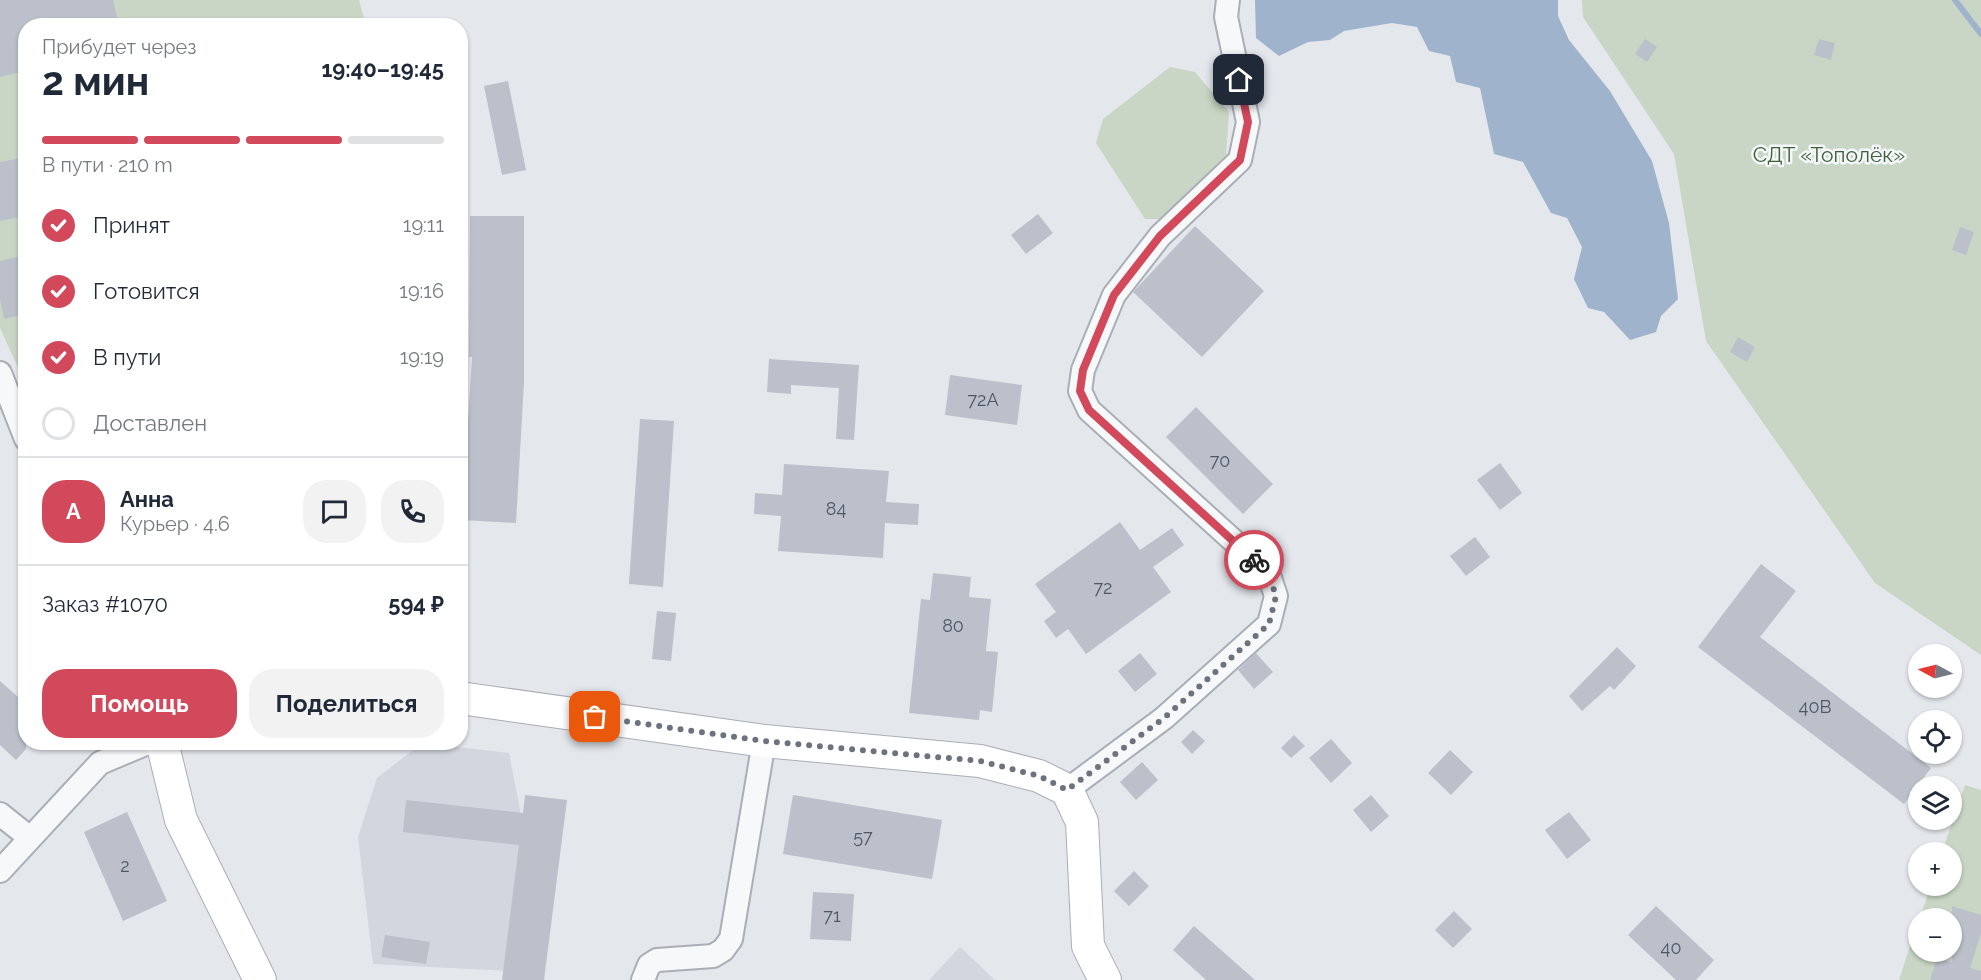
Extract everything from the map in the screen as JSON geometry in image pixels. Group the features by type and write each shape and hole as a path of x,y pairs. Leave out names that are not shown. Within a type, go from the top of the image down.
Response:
{"street":[{"path":"1067,790 1164,718 1269,624 1276,596 1268,572 1089,410 1080,391 1083,370 1114,295 1160,236 1240,160 1248,122 1226,17 1228,0"},
{"path":"0,373 18,419"},
{"path":"468,699 764,741 980,761 1039,776 1067,790 1082,822 1088,946 1105,980"},
{"path":"643,980 649,966 657,960 713,956 723,950 731,939 764,741"},
{"path":"0,871 100,763 131,750"},
{"path":"164,750 181,820 260,980"},
{"path":"0,814 30,838"}],"shaded area":[{"path":"468,748 509,753 540,913 531,972 373,964 358,837 377,778 413,750"},
{"path":"960,947 995,980 929,980"}],"green space":[{"path":"0,0 359,0 364,18 18,18 18,368 0,328"},
{"name":"СДТ «Тополёк»","path":"1582,0 1981,0 1981,655 1875,583 1706,341 1674,154 1583,17"},
{"path":"1170,67 1195,72 1229,112 1226,155 1161,219 1145,219 1096,143 1103,119"},
{"path":"1965,785 1981,790 1981,980 1899,980 1908,953 1908,962 1962,962 1962,908 1923,908 1927,896 1962,896 1962,842 1945,842 1950,830 1962,830 1962,794"}],"water":[{"path":"1255,0 1558,0 1558,16 1569,40 1610,91 1652,161 1669,223 1678,299 1661,316 1656,332 1630,340 1604,312 1588,308 1574,279 1582,247 1567,218 1551,213 1523,162 1494,154 1480,88 1456,82 1450,56 1429,51 1417,27 1392,23 1344,31 1330,40 1308,42 1279,56 1256,38"}],"building":[{"path":"0,0 113,0 117,18 18,18 18,73 0,77"},
{"path":"1645,39 1657,47 1647,62 1635,54"},
{"path":"1819,39 1835,43 1831,60 1814,55"},
{"path":"508,81 526,170 502,175 484,86"},
{"path":"18,159 18,218 0,221 0,162"},
{"path":"1038,214 1053,233 1026,254 1011,235"},
{"path":"470,216 524,216 524,382 516,523 468,520 468,422 472,357 469,357"},
{"path":"1195,226 1264,291 1202,357 1133,292"},
{"path":"1960,227 1974,232 1966,255 1952,250"},
{"path":"18,257 18,316 4,319 0,299 0,261"},
{"path":"1738,337 1755,347 1747,362 1730,352"},
{"path":"769,359 859,365 854,440 836,439 839,388 791,385 791,394 767,392"},
{"path":"950,375 1022,385 1017,425 945,415"},
{"path":"1196,407 1273,484 1243,514 1166,437"},
{"path":"640,419 674,421 663,587 629,584"},
{"path":"1500,463 1522,493 1500,510 1477,480"},
{"path":"784,464 889,471 886,502 919,504 918,525 885,523 883,558 778,551 781,516 754,514 755,493 782,495"},
{"path":"1120,522 1140,550 1172,528 1184,545 1153,567 1171,592 1086,654 1068,629 1056,638 1044,621 1056,612 1035,584"},
{"path":"1475,537 1490,557 1466,576 1450,556"},
{"path":"1761,564 1796,591 1760,637 1908,750 1908,764 1926,764 1931,768 1925,776 1908,776 1908,799 1904,804 1698,647"},
{"path":"933,573 971,577 969,597 991,599 986,651 998,652 992,712 980,710 979,720 909,713 921,599 930,600"},
{"path":"657,611 676,613 671,661 652,659"},
{"path":"1617,647 1636,666 1614,690 1610,686 1582,711 1569,696"},
{"path":"1140,653 1157,674 1135,692 1118,671"},
{"path":"1256,653 1273,672 1254,689 1238,670"},
{"path":"0,681 18,697 18,750 25,750 16,760 0,745"},
{"path":"1193,730 1205,741 1192,754 1181,742"},
{"path":"1294,735 1305,746 1291,758 1281,748"},
{"path":"1331,739 1352,763 1331,783 1309,758"},
{"path":"1450,750 1473,772 1451,795 1428,773"},
{"path":"1142,762 1158,780 1136,800 1120,782"},
{"path":"525,795 567,800 544,980 502,980 519,845 403,832 406,800 523,813"},
{"path":"793,795 942,820 932,879 783,854"},
{"path":"1371,795 1389,816 1371,832 1353,810"},
{"path":"127,812 167,901 123,921 84,832"},
{"path":"1569,812 1591,840 1567,859 1545,830"},
{"path":"1134,871 1149,886 1129,906 1114,891"},
{"path":"813,892 854,894 851,941 810,939"},
{"path":"1656,906 1714,960 1696,980 1676,980 1628,935"},
{"path":"1962,909 1981,915 1981,933 1970,968 1981,971 1981,980 1930,980 1936,962 1962,962"},
{"path":"1454,911 1472,929 1453,948 1435,930"},
{"path":"1194,926 1255,980 1206,980 1173,950"},
{"path":"385,935 430,942 426,964 381,957"}],"waterway":[{"path":"1955,0 1981,34"}],"way so far":[{"path":"595,717 764,741 980,761 1039,776 1067,790 1164,718 1269,624 1276,596 1268,572 1254,560"}],"route":[{"path":"1239,80 1248,122 1240,160 1160,236 1114,295 1083,370 1080,391 1089,410 1254,560"}]}
